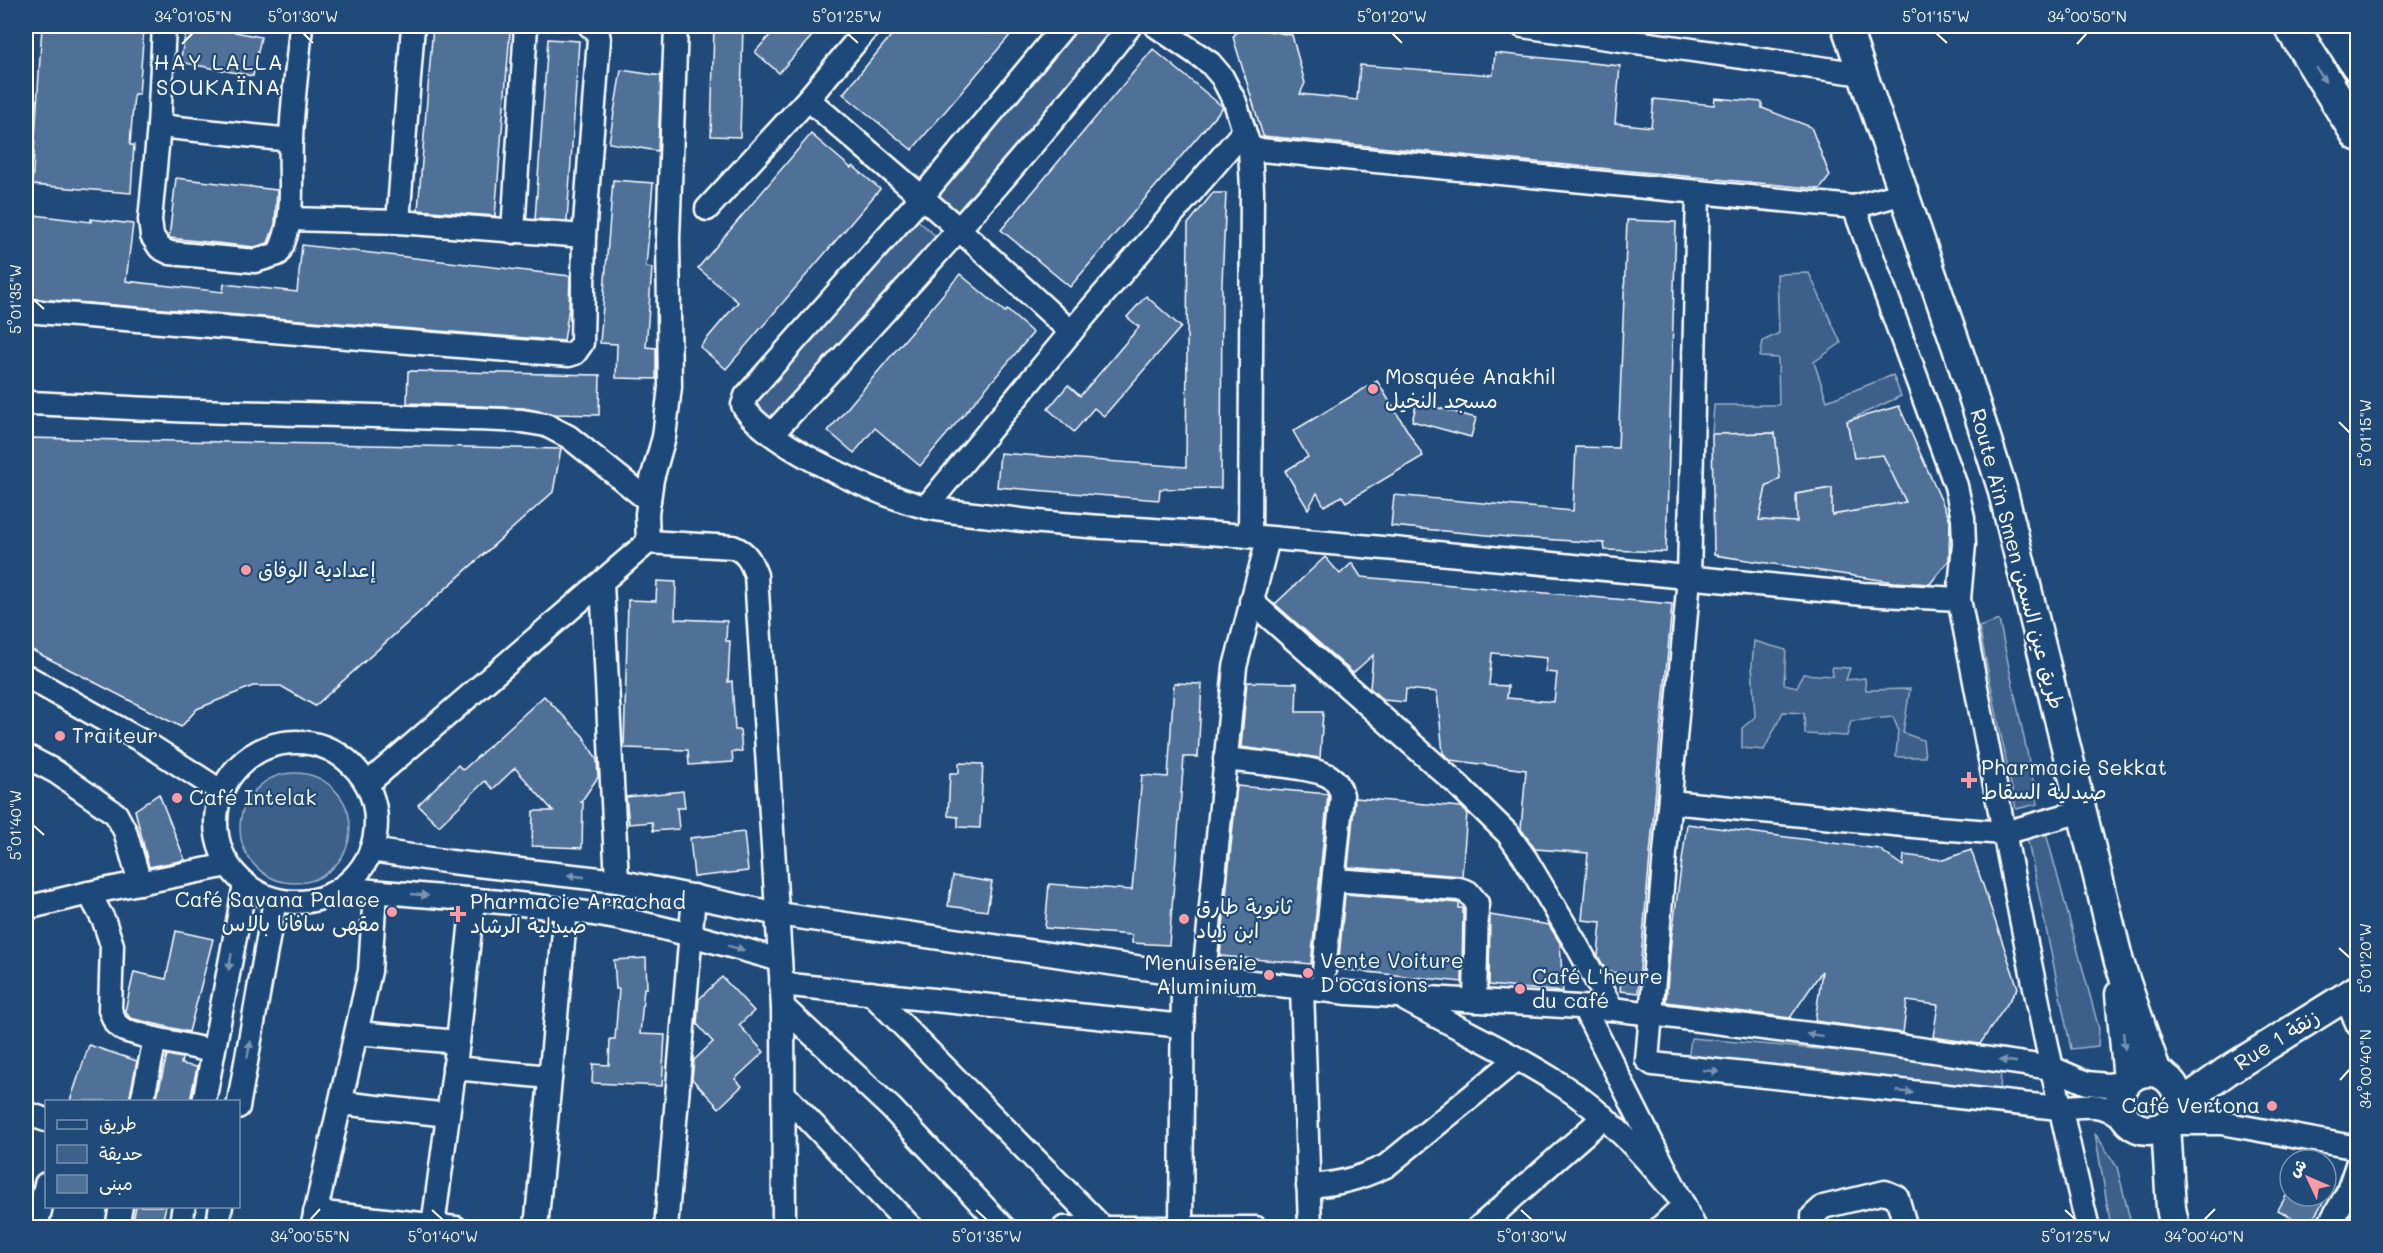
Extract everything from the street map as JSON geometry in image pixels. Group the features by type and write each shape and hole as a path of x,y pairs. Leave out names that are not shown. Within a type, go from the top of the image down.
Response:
{"highway":[{"path":"2291,26 2358,134"},
{"path":"2333,26 2358,65"}],"street":[{"path":"164,26 159,126 150,220 152,236 160,248 170,253 255,261 278,254 283,245 290,219 291,140 301,26"},
{"path":"398,222 413,26"},
{"path":"513,232 526,26"},
{"path":"26,311 569,355 575,353 582,343 584,236 599,39 597,30 591,26"},
{"path":"648,542 647,514 664,437 670,387 668,238 676,26"},
{"path":"707,209 808,99 868,26"},
{"path":"1065,26 921,198 746,396 743,405 745,409 772,434 827,467 885,495 926,507 1078,526 1259,538 1863,594 1959,599"},
{"path":"772,434 960,230 1130,26"},
{"path":"1156,26 1210,63 1222,77 1235,102 1247,140 1252,190 1259,538 1251,601 1235,667 1225,759 1194,975 1182,1026 1180,1227"},
{"path":"1522,26 1863,74"},
{"name":"Route Aïn Smen طريق عين السمن","path":"1846,26 1963,365 2002,488 2119,962 2158,1108 2173,1218"},
{"path":"808,99 960,230 1071,332"},
{"path":"159,126 291,140"},
{"path":"1247,140 1698,194 1854,207 1904,193"},
{"path":"926,507 1071,332 1247,140"},
{"path":"1698,194 1689,578 1652,1015 1646,1056 1653,1064 2059,1108 2094,1105 2110,1108 2158,1108 2222,1123 2358,1148"},
{"path":"1854,207 1956,486 1963,519 1964,544 1959,599 2021,926 2059,1108 2088,1227"},
{"path":"290,219 398,222 584,236"},
{"path":"26,403 522,421 546,425 569,437 649,501"},
{"path":"367,784 648,542 739,549 751,561 756,575 783,1007 784,1227"},
{"path":"602,583 617,881"},
{"path":"1251,601 1457,784 1508,834 1575,942 1612,1009"},
{"path":"26,676 149,745 222,792"},
{"path":"292,742 318,745 335,752 351,764 367,784 376,816 371,850 359,872 329,895 305,902 275,900 256,892 245,884 228,865 218,842 216,830 216,816 222,792 235,770 244,761 267,747 292,742"},
{"path":"26,756 56,772 116,813 125,831 140,883"},
{"path":"1225,759 1320,772 1335,780 1342,795 1334,880 1312,989 1308,1186 1310,1227"},
{"path":"1671,802 1924,827 2004,832 2082,811"},
{"path":"371,850 451,862 617,881 778,914 1194,975 1312,989 1612,1009 1846,1038 2052,1068 2087,1083 2106,1085 2127,1081 2142,1072 2158,1108"},
{"path":"26,908 89,892 228,865"},
{"path":"1334,880 1460,889 1468,892 1477,903 1475,1001"},
{"path":"204,1100 245,884"},
{"path":"340,888 601,915 690,935 780,960"},
{"path":"89,892 104,921 113,949 110,1010 112,1018 124,1030 213,1051"},
{"path":"375,892 370,971 314,1220 448,1227 448,1114 473,901"},
{"path":"666,1227 694,896"},
{"path":"239,1100 275,900"},
{"path":"536,1227 566,910"},
{"name":"Route Aïn Smen طريق عين السمن","path":"2119,962 2127,1081 2120,1100 2121,1112 2158,1108"},
{"path":"781,984 1182,1026"},
{"path":"871,993 1101,1226"},
{"path":"2351,993 2358,1025"},
{"name":"Rue 1 زنقة","path":"2158,1108 2227,1071 2351,993"},
{"path":"1397,995 1561,1084 1634,1145 1680,1200"},
{"path":"783,1007 891,1107 1004,1227"},
{"path":"1584,1008 1695,1227"},
{"path":"357,1033 458,1042"},
{"path":"142,1100 155,1039"},
{"path":"1308,1186 1338,1184 1362,1178 1386,1166 1517,1059"},
{"path":"454,1068 550,1077"},
{"path":"784,1094 912,1227"},
{"path":"340,1103 448,1114"},
{"path":"26,1113 45,1120"},
{"path":"1478,1227 1604,1118"},
{"path":"2327,1227 2347,1194 2358,1162"},
{"path":"36,1227 45,1188"},
{"path":"1813,1227 1813,1216 1823,1207 1885,1192 1897,1197 1906,1227"},
{"path":"1660,1227 1680,1200"},
{"path":"117,1227 121,1208"},
{"path":"180,1227 184,1208"},
{"path":"217,1227 221,1208"},
{"path":"1064,1227 1256,1227"}],"green space":[{"path":"1074,26 1111,26 1118,31 966,224 930,192"},
{"path":"913,216 947,246 772,427 747,405"},
{"path":"1809,273 1841,343 1814,362 1827,401 1893,375 1901,396 1847,421 1854,457 1883,455 1906,502 1832,515 1831,488 1796,494 1797,522 1759,520 1766,487 1780,478 1775,433 1712,434 1714,405 1779,405 1778,358 1760,357 1763,341 1779,333 1777,274"},
{"path":"1999,620 2038,804 2016,809 1979,627"},
{"path":"1754,641 1786,650 1784,684 1797,687 1803,674 1833,676 1832,667 1850,668 1846,680 1865,678 1866,690 1910,689 1903,733 1923,740 1925,757 1896,757 1898,729 1893,717 1851,721 1847,736 1805,734 1804,713 1783,712 1764,750 1742,748 1742,728 1755,717 1752,665"},
{"path":"295,773 316,777 334,789 346,807 350,828 346,849 334,867 316,879 295,883 274,879 256,867 244,849 240,828 244,807 256,789 274,777"},
{"path":"2046,833 2099,1029 2098,1046 2071,1049 2027,837"},
{"path":"1691,1038 2001,1065 2000,1095 1688,1061"},
{"path":"2095,1133 2117,1167 2132,1227 2111,1227"}],"building":[{"path":"42,26 144,28 139,94 134,94 130,145 134,145 131,193 32,185"},
{"path":"187,26 205,26 261,37 253,76 180,62"},
{"path":"433,26 510,32 495,216 418,210"},
{"path":"714,26 743,26 740,137 711,136"},
{"path":"778,26 821,26 779,73 755,52"},
{"path":"899,26 1018,26 912,150 843,94"},
{"path":"1241,26 1292,35 1305,83 1300,94 1357,100 1360,65 1493,75 1495,53 1620,66 1615,123 1651,127 1654,99 1714,105 1715,98 1762,102 1762,108 1811,127 1830,176 1820,189 1263,136 1233,37"},
{"path":"548,39 579,41 567,221 535,219"},
{"path":"1153,49 1223,107 1070,287 1001,230"},
{"path":"621,70 661,76 658,151 609,143"},
{"path":"811,134 880,189 726,369 700,347 738,302 698,268"},
{"path":"176,178 277,190 275,224 268,243 254,247 169,238"},
{"path":"613,180 653,183 646,267 652,268 646,347 656,348 656,379 616,378 617,344 600,343"},
{"path":"1213,193 1226,193 1222,283 1221,488 1160,489 1159,500 997,487 1000,453 1186,467 1188,224"},
{"path":"34,215 91,222 91,219 133,224 126,281 223,292 224,284 297,292 302,245 570,276 569,307 564,341 26,298"},
{"path":"1627,220 1676,222 1666,552 1605,550 1604,543 1391,526 1394,495 1573,511 1576,447 1618,448"},
{"path":"960,274 1033,333 920,466 875,428 854,453 828,431"},
{"path":"1146,296 1181,327 1104,416 1094,408 1074,432 1048,409 1068,385 1080,396 1139,327 1127,317"},
{"path":"408,371 600,375 599,415 554,414 523,408 407,403"},
{"path":"1377,381 1423,456 1346,502 1342,496 1324,506 1317,493 1308,509 1285,471 1308,457 1293,431"},
{"path":"1417,402 1476,418 1471,437 1412,421"},
{"path":"1899,406 1950,520 1949,560 1930,584 1894,582 1714,555 1712,434 1775,433 1780,478 1766,487 1759,520 1797,522 1796,494 1832,488 1832,515 1906,502 1883,455 1854,458 1847,421"},
{"name":"إعدادية الوفاق","path":"26,438 561,449 553,492 315,706 281,686 253,686 197,709 181,727 26,647"},
{"path":"1325,557 1340,574 1352,563 1361,577 1672,604 1638,993 1620,991 1622,973 1607,972 1598,956 1601,922 1582,920 1588,853 1535,849 1521,829 1526,770 1450,760 1443,753 1437,692 1406,689 1405,702 1383,700 1370,688 1373,655 1353,673 1275,604","holes":["1492,653 1547,658 1545,672 1557,673 1554,702 1507,698 1508,686 1489,685"]},
{"path":"657,581 676,582 675,619 727,621 726,641 730,641 728,682 732,681 735,730 740,730 742,751 732,752 733,762 689,765 688,750 624,748 628,600 656,601"},
{"path":"1247,682 1297,683 1296,712 1323,712 1320,758 1241,747"},
{"path":"1174,683 1202,684 1198,757 1184,757 1169,945 1132,943 1132,935 1045,928 1049,884 1132,890 1142,775 1168,777"},
{"path":"544,696 583,736 597,760 598,777 581,802 583,802 582,848 532,846 533,811 553,811 515,768 493,789 485,781 439,826 418,805 458,765 463,770"},
{"path":"959,763 983,764 980,828 958,827 958,817 948,816 950,773 959,773"},
{"path":"1237,786 1328,794 1311,964 1220,956"},
{"path":"683,791 685,808 677,808 679,829 653,831 652,822 629,824 626,797"},
{"path":"159,794 185,860 149,867 135,810"},
{"path":"1355,798 1461,807 1467,813 1462,876 1348,867"},
{"path":"1687,824 1879,849 1903,866 1904,855 1943,860 1971,850 2018,988 1980,1044 1933,1037 1938,1005 1907,1001 1903,1033 1815,1021 1822,971 1790,1018 1666,1002 1671,941"},
{"path":"744,832 748,871 694,877 690,838"},
{"path":"953,876 992,882 987,911 948,906"},
{"path":"1345,894 1459,903 1459,908 1463,908 1462,982 1338,969"},
{"path":"1490,915 1549,925 1560,943 1563,992 1489,985"},
{"path":"176,931 213,939 189,1032 130,1018 125,1011 134,972 166,979"},
{"path":"646,958 647,988 644,988 640,1034 665,1035 662,1086 592,1083 593,1064 609,1065 610,1039 615,1039 619,989 616,989 614,960"},
{"path":"722,977 754,1011 739,1025 764,1052 735,1079 742,1086 719,1108 692,1079 694,1060 713,1042 697,1024 699,999"},
{"path":"89,1045 137,1061 129,1100 70,1100"},
{"path":"167,1055 182,1058 181,1064 197,1067 190,1100 156,1100"},
{"path":"136,1208 166,1208 161,1227 132,1227"},
{"path":"2279,1208 2320,1208 2308,1227 2278,1210"}],"place":[{"name":"Mosquée Anakhil مسجد النخيل","path":"1373,389"},
{"name":"إعدادية الوفاق","path":"246,570"},
{"name":"Traiteur","path":"60,736"},
{"name":"Pharmacie Sekkat صيدلية السقاط","path":"1969,780"},
{"name":"Café Intelak","path":"177,798"},
{"name":"Café Savana Palace مقهى سافانا بالاس","path":"392,912"},
{"name":"Pharmacie Arrachad صيدلية الرشاد","path":"458,914"},
{"name":"ثانوية طارق ابن زياد","path":"1184,919"},
{"name":"Vente Voiture D'ocasions","path":"1308,973"},
{"name":"Menuiserie Aluminium","path":"1269,975"},
{"name":"Café L'heure du café","path":"1520,989"},
{"name":"Café Vertona","path":"2272,1106"}],"district":[{"name":"HAY LALLA SOUKAÏNA","path":"219,74"}]}
